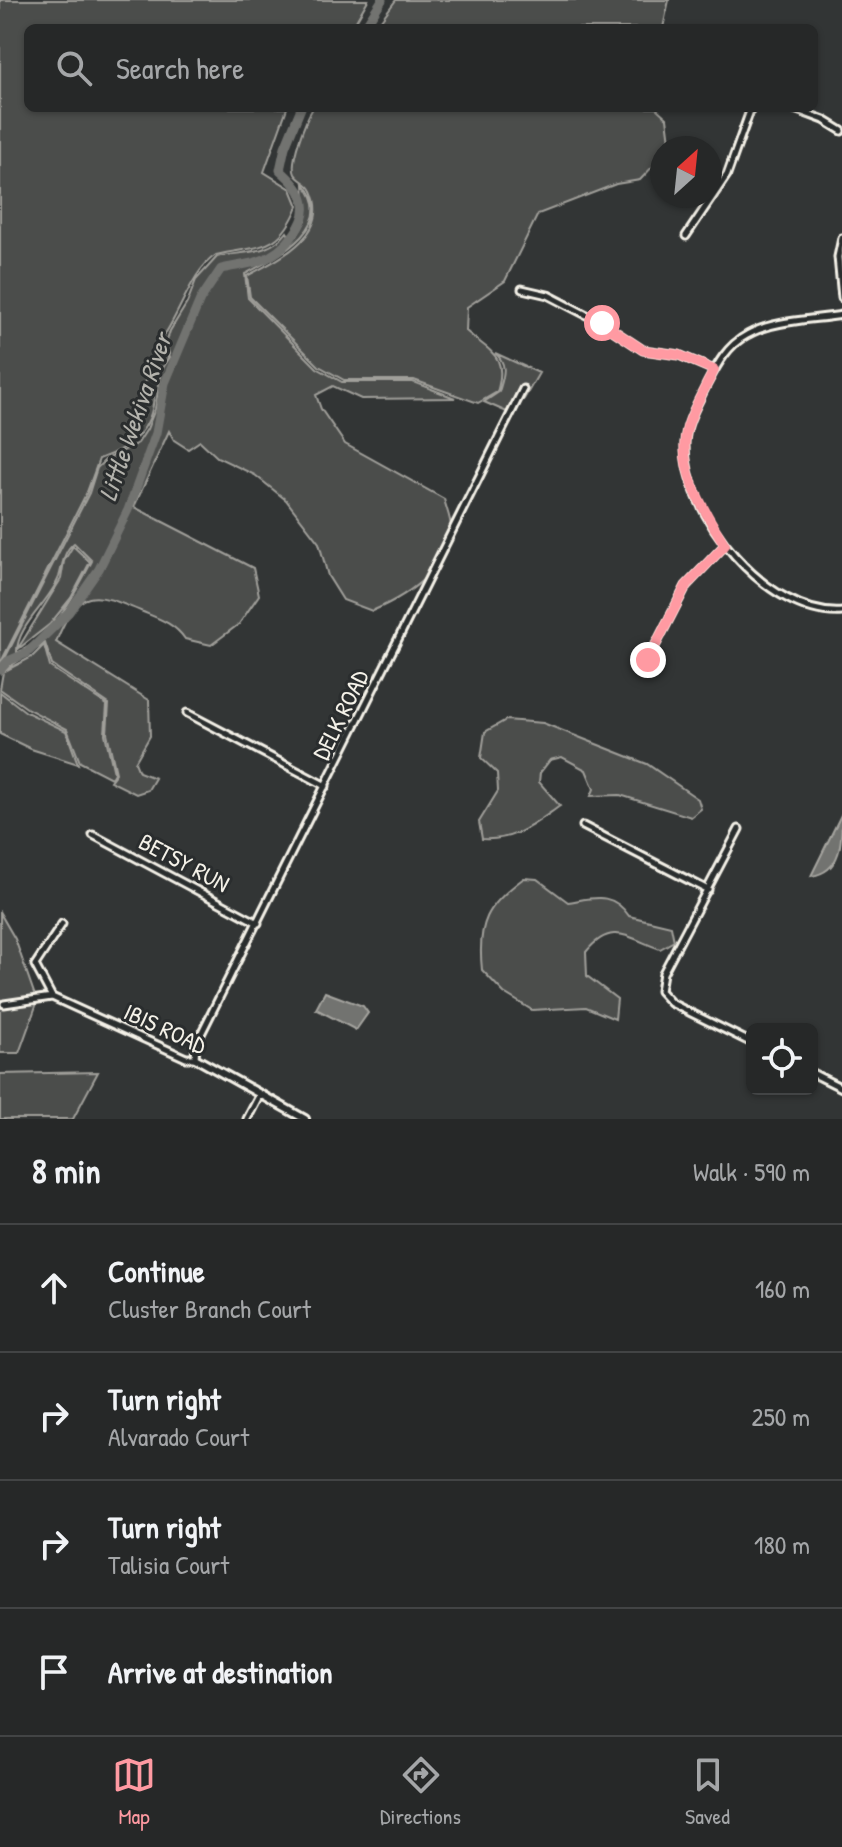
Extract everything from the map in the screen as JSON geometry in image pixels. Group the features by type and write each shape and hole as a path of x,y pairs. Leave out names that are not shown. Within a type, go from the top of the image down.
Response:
{"street":[{"path":"686,236 727,175 750,112"},
{"path":"801,112 842,131"},
{"path":"842,238 838,257 842,298"},
{"path":"522,289 549,295 602,323 643,350 679,355 714,370"},
{"path":"842,315 748,334 728,349 691,417 685,446 700,502 725,545 750,572 814,610 842,612"},
{"name":"DELK ROAD","path":"195,1058 196,1044 523,389"},
{"path":"648,660 686,586 725,545"},
{"path":"187,713 326,786"},
{"path":"583,826 708,890"},
{"path":"739,829 663,973 660,991 671,1003 746,1040"},
{"name":"BETSY RUN","path":"93,835 258,923"},
{"path":"4,1004 52,997 35,965 62,924"},
{"name":"IBIS ROAD","path":"52,997 186,1058 195,1058 305,1119"},
{"path":"818,1076 842,1088"},
{"path":"247,1119 259,1096"}],"shaded area":[{"path":"0,0 368,0 354,24 24,24 24,112 286,112 264,172 291,189 298,206 291,221 275,240 216,255 200,270 163,337 168,357 165,365 142,384 154,396 149,419 129,443 99,459 87,492 0,664"},
{"path":"396,0 669,0 664,24 378,24"},
{"path":"311,112 660,112 667,118 669,136 650,136 650,169 640,180 616,184 538,214 505,281 467,307 466,331 490,350 499,362 500,370 497,392 478,403 414,380 344,380 319,366 250,297 247,276 286,254 308,233 314,221 316,207 312,191 295,174 294,160"},
{"path":"304,184 313,199 314,214 309,227 286,250 245,274 248,298 317,368 342,382 413,382 455,398 361,399 333,386 316,395 321,409 345,444 444,499 451,526 447,545 433,570 411,590 385,605 372,611 343,600 328,576 319,543 286,500 255,475 217,457 200,441 188,449 174,440 169,431 134,507 253,568 259,595 239,624 211,645 185,639 177,629 161,620 100,597 81,602 64,623 56,642 149,700 150,736 135,762 139,772 155,778 148,790 136,794 110,781 116,773 107,733 109,704 52,665 45,643 0,673 0,668 89,493 97,468 105,460 138,443 147,429 155,409 161,371 170,357 166,344 170,331 187,303 196,280 217,257 264,248 287,232 290,237 297,236 306,220","holes":["74,543 92,561 62,614 42,636 17,653 22,633 55,586 70,547"]},
{"path":"495,353 539,373 524,399 507,412 484,402 499,392 503,376 502,362"},
{"path":"73,546 90,562 71,598 50,624 17,650 61,579 64,561"},
{"path":"44,645 50,667 107,705 105,734 114,773 111,778 80,762 67,729 28,709 0,689 3,672 32,657"},
{"path":"0,692 26,712 66,731 78,764 31,749 0,734"},
{"path":"506,720 543,723 647,764 698,799 701,809 691,817 620,795 591,796 594,789 586,770 562,757 550,760 540,773 539,782 560,806 515,834 482,839 479,822 498,791 497,773 481,758 485,732"},
{"path":"842,813 838,854 829,868 811,876"},
{"path":"524,878 537,879 568,902 602,898 616,903 629,916 671,926 674,941 660,949 621,934 612,934 595,942 586,952 587,976 617,999 615,1019 586,1007 532,1010 504,993 482,970 481,940 487,916 501,897"},
{"path":"0,913 15,939 35,996 2,1001 2,1007 37,1003 19,1053 0,1053"},
{"path":"325,992 363,1006 368,1013 356,1030 316,1009"},
{"path":"98,1072 73,1119 0,1119 0,1074"}],"waterway":[{"name":"Little Wekiva River","path":"367,24 382,0"},
{"name":"Little Wekiva River","path":"0,670 8,661 27,653 69,612 99,569 128,510 156,433 165,383 200,300 221,269 270,256 287,243 300,225 303,200 295,185 280,170 285,147 299,112"}],"route":[{"path":"602,323 643,350 653,354 679,355 714,370 691,417 685,446 687,464 700,502 725,545 703,564 686,586 648,660"}]}
